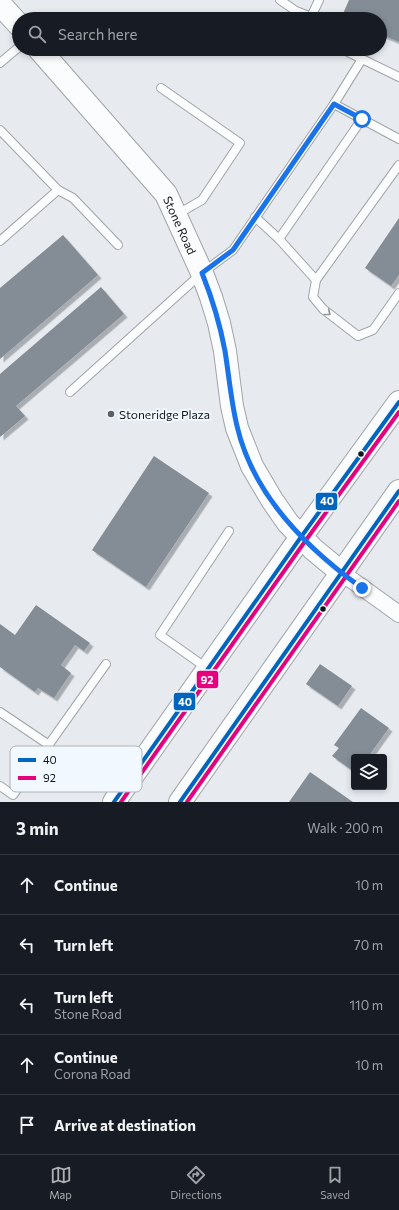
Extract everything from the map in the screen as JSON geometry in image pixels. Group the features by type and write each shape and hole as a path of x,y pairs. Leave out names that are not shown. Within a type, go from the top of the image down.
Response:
{"main road":[{"path":"0,4 12,18"},
{"name":"Stone Road","path":"46,56 166,194 202,273 219,323 225,351 232,406 244,449 272,500 301,537 342,573"},
{"path":"142,762 301,537 399,402"},
{"path":"180,802 399,491"},
{"path":"114,802 121,792"}],"street":[{"path":"342,573 399,614"}],"lane":[{"path":"280,0 298,12"},
{"path":"313,12 319,0"},
{"path":"0,63 12,54"},
{"path":"356,56 399,77"},
{"path":"70,392 202,273 233,250 334,104 362,59"},
{"path":"161,88 240,143 202,200 176,215"},
{"path":"334,104 399,139"},
{"path":"279,239 362,119"},
{"path":"0,130 58,190 72,198 118,245"},
{"path":"399,165 316,280 313,297 323,309 358,336 373,330 399,293"},
{"path":"0,241 58,190"},
{"path":"255,217 279,239 316,280"},
{"path":"208,669 160,634 229,531"},
{"path":"0,712 49,745 106,664"},
{"path":"0,786 13,795 15,792"}],"building":[{"path":"349,0 399,0 399,42 387,37 387,12 344,12"},
{"path":"399,218 399,275 391,286 365,268"},
{"path":"63,235 98,275 0,359 0,288"},
{"path":"101,287 124,314 16,406 25,416 0,437 0,374"},
{"path":"154,456 209,493 146,587 92,550"},
{"path":"36,605 90,643 84,651 75,645 61,665 71,673 54,698 38,688 35,692 0,667 0,624 15,635"},
{"path":"320,664 352,686 338,706 306,684"},
{"path":"361,708 389,728 370,754 351,754 351,770 332,756 339,748 334,745"},
{"path":"310,772 353,802 289,802"}],"transit line":[{"name":"40","path":"142,762 301,537 399,402"},
{"name":"92","path":"142,772 306,540 399,412"},
{"name":"40","path":"180,802 399,491"},
{"name":"92","path":"187,802 399,501"},
{"name":"40","path":"114,802 121,792"},
{"name":"92","path":"121,802 128,792"}],"place":[{"name":"Stoneridge Plaza","path":"111,414"}],"route":[{"path":"362,119 334,104 233,250 202,273 219,323 225,351 232,406 237,428 252,466 275,506 301,537 327,561 362,588"}]}
